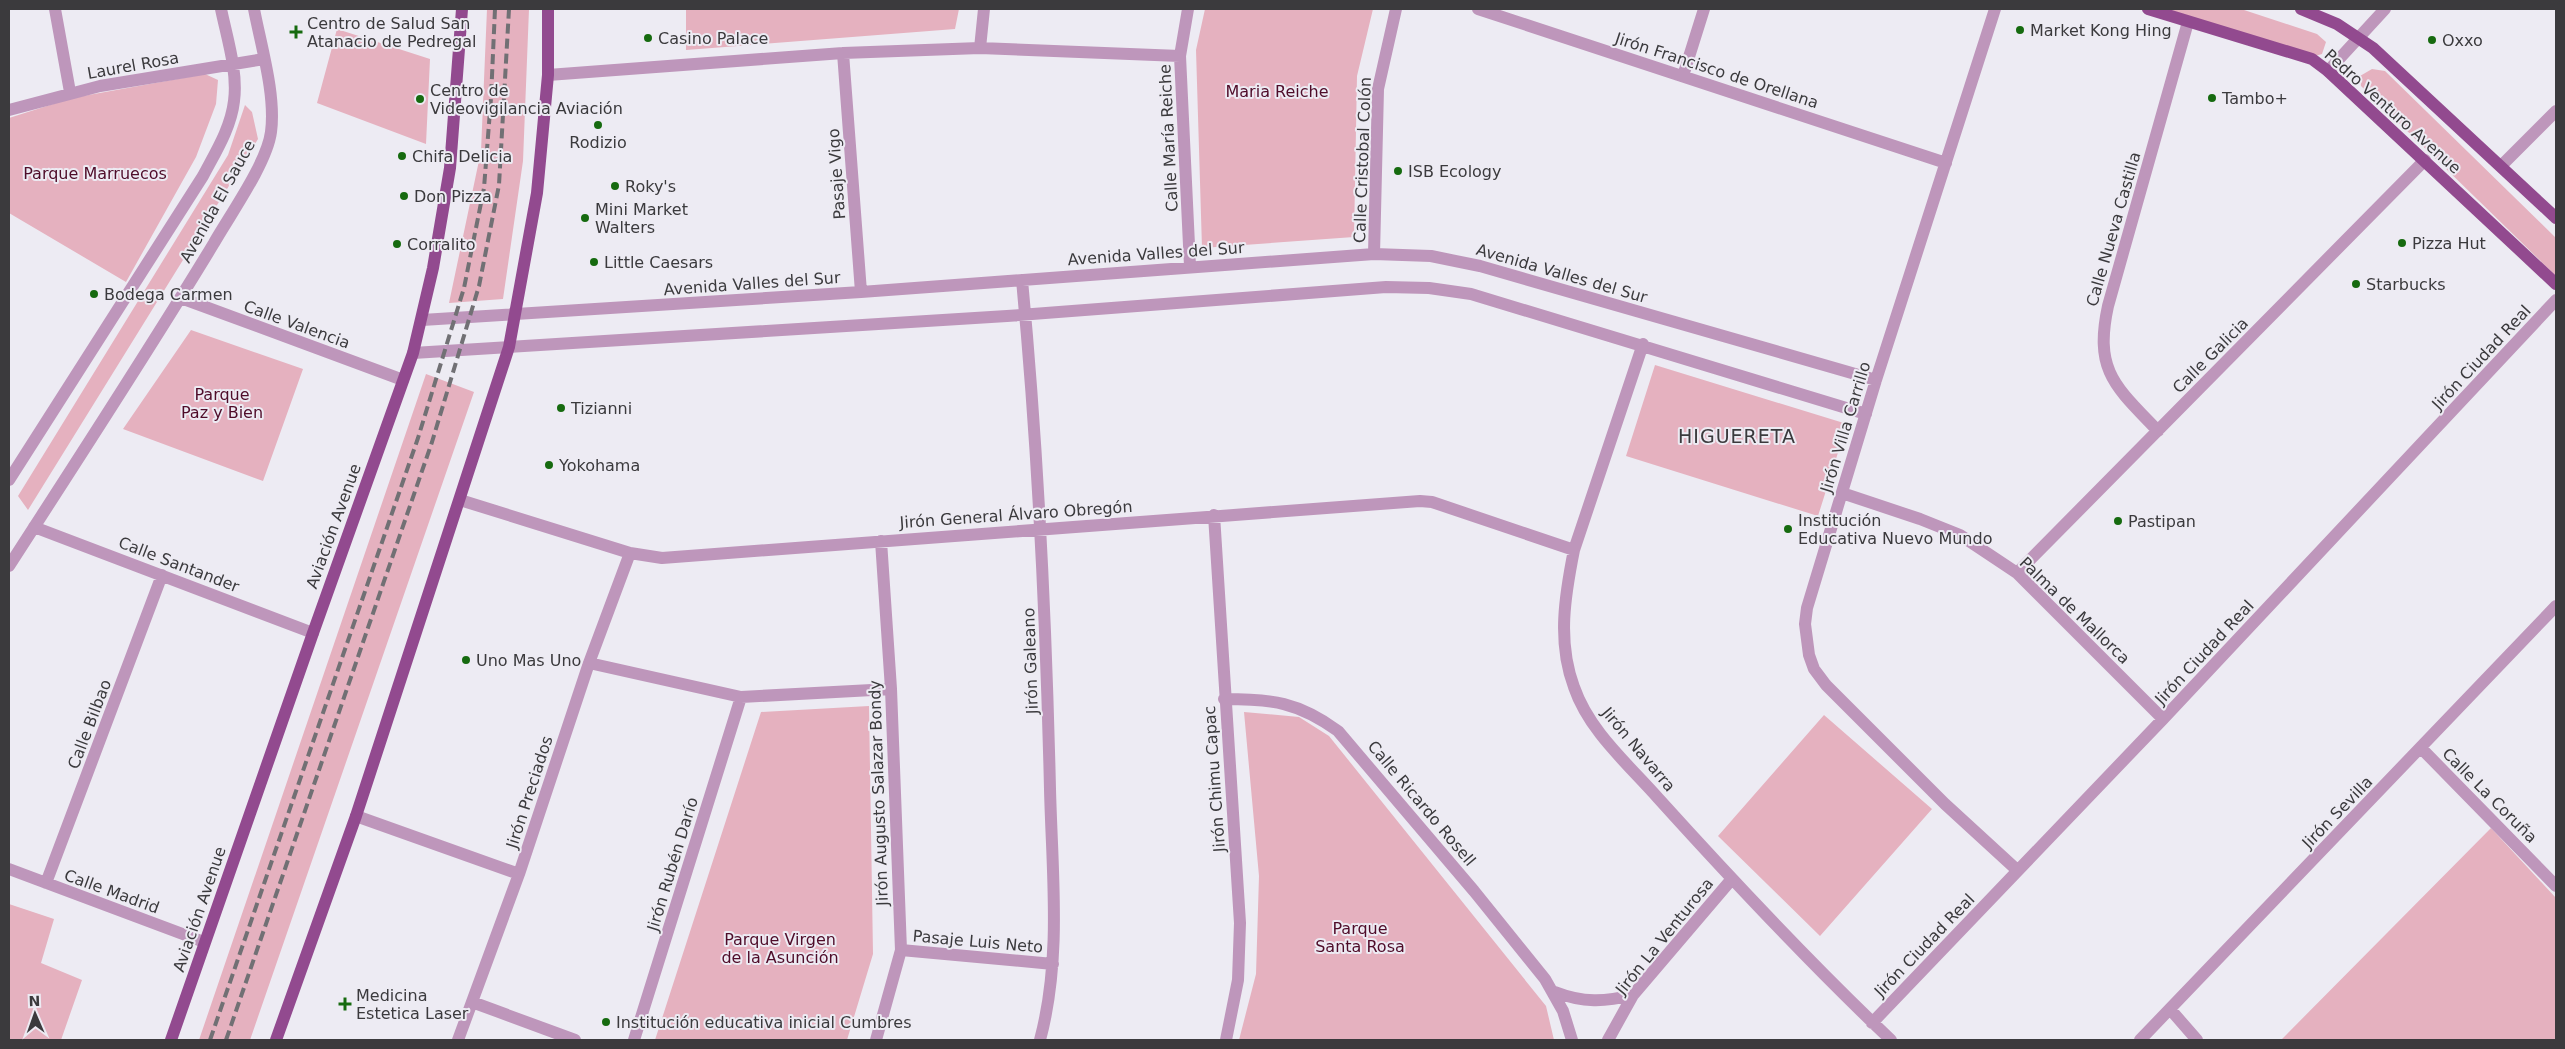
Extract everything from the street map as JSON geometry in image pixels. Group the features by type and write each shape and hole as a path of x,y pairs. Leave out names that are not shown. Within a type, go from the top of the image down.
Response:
{"main road":[{"name":"Aviación Avenue","path":"172,1040 204,942 413,353 422,320 450,168 462,9"},
{"path":"276,1040 356,816 509,346 537,193 548,75 548,9"},
{"name":"Pedro Venturo Avenue","path":"2148,9 2312,59 2328,71 2426,160 2556,284"},
{"name":"Pedro Venturo Avenue","path":"2300,9 2337,24 2358,37 2556,218"}],"street":[{"path":"55,9 70,92"},
{"name":"Avenida El Sauce","path":"9,480 203,176 219,147 234,101 232,64 221,9"},
{"name":"Avenida El Sauce","path":"9,566 180,298 235,208 268,147 271,132 271,112 264,59 254,9"},
{"path":"980,48 984,9"},
{"name":"Calle María Reiche","path":"1188,9 1180,56 1190,266"},
{"name":"Calle Cristobal Colón","path":"1374,254 1378,89 1396,9"},
{"name":"Jirón Francisco de Orellana","path":"1478,9 1946,162"},
{"path":"1683,76 1704,9"},
{"name":"Jirón Villa Carrillo","path":"1995,9 1876,380 1807,608 1806,640 1814,669 1864,725 2017,870"},
{"path":"2328,71 2385,9"},
{"name":"Calle Nueva Castilla","path":"2158,431 2113,381 2104,357 2102,338 2108,306 2188,22"},
{"path":"548,75 843,53 980,48 1180,56"},
{"name":"Pasaje Vigo","path":"843,53 861,292"},
{"name":"Laurel Rosa","path":"9,110 70,92 264,59"},
{"path":"2501,166 2556,111"},
{"name":"Calle Galicia","path":"2018,573 2426,160"},
{"name":"Avenida Valles del Sur","path":"422,320 861,292 1190,266 1374,254 1431,256 1480,266 1876,380"},
{"name":"Jirón Galeano","path":"1022,280 1040,529 1054,897 1053,964 1050,997 1040,1040"},
{"path":"413,353 1025,314 1386,287 1429,288 1471,294 1643,344 1866,414"},
{"name":"Calle Valencia","path":"180,298 403,380"},
{"name":"Jirón Ciudad Real","path":"1872,1023 2163,720 2556,300"},
{"name":"Jirón Navarra","path":"1643,344 1574,550 1563,615 1566,653 1574,688 1594,726 1731,880 1891,1040"},
{"name":"Palma de Mallorca","path":"1842,493 1920,519 1960,535 2018,573 2163,720"},
{"name":"Jirón General Álvaro Obregón","path":"460,500 630,553 662,558 1420,501 1432,502 1574,550"},
{"name":"Jirón Chimu Capac","path":"1214,515 1224,699 1240,924 1238,980 1226,1040"},
{"name":"Calle Santander","path":"34,526 313,632"},
{"name":"Jirón Augusto Salazar Bondy","path":"876,1040 901,950 891,689 881,541"},
{"name":"Jirón Preciados","path":"458,1040 519,874 589,662 630,553"},
{"name":"Calle Bilbao","path":"46,884 162,575"},
{"name":"Jirón Sevilla","path":"2140,1040 2556,606"},
{"path":"589,662 741,697 891,689"},
{"name":"Jirón Rubén Darío","path":"634,1040 741,697"},
{"name":"Calle Ricardo Rosell","path":"1224,699 1258,699 1292,704 1307,711 1338,731 1468,883 1555,992 1564,1011 1572,1040"},
{"name":"Calle La Coruña","path":"2421,748 2556,886"},
{"path":"356,816 519,874"},
{"name":"Calle Madrid","path":"9,869 204,942"},
{"name":"Jirón La Venturosa","path":"1608,1040 1633,994 1731,880"},
{"name":"Pasaje Luis Neto","path":"901,950 1053,964"},
{"path":"1555,992 1584,1001 1613,1000 1633,994"},
{"path":"472,1002 576,1040"},
{"path":"2170,1009 2197,1040"}],"green space":[{"path":"487,9 529,9 523,161 503,299 449,303 481,151"},
{"path":"686,9 959,9 955,29 686,50"},
{"name":"Maria Reiche","path":"1205,9 1373,9 1357,76 1354,237 1202,248 1196,50"},
{"path":"2165,9 2241,9 2317,34 2326,42 2322,54 2315,56"},
{"path":"337,29 430,59 426,144 317,103"},
{"path":"2372,69 2385,71 2556,238 2556,276 2361,86 2360,76"},
{"name":"Parque Marruecos","path":"205,74 218,80 216,104 196,157 126,282 9,213 9,118 72,98"},
{"path":"245,105 252,112 258,139 28,510 18,496 228,155"},
{"name":"Parque Paz y Bien","path":"191,330 303,369 263,481 123,429"},
{"path":"1655,365 1847,424 1818,516 1626,456"},
{"path":"426,374 474,392 250,1040 199,1040"},
{"name":"Parque Virgen de la Asunción","path":"869,706 873,954 847,1040 655,1040 761,712"},
{"name":"Parque Santa Rosa","path":"1244,712 1299,717 1329,736 1546,1006 1554,1040 1239,1040 1256,974 1259,876"},
{"path":"1824,715 1932,809 1820,936 1718,836"},
{"path":"2491,828 2556,898 2556,1040 2281,1040"},
{"path":"9,904 54,919 41,963 82,980 61,1040 9,1040"}],"railway":[{"path":"210,1040 418,438 464,288 484,188 495,9"},
{"path":"226,1040 432,442 479,286 499,185 509,9"}],"place":[{"name":"Market Kong Hing","path":"2020,30"},
{"name":"Centro de Salud San Atanacio de Pedregal","path":"296,32"},
{"name":"Casino Palace","path":"648,38"},
{"name":"Oxxo","path":"2432,40"},
{"name":"Tambo+","path":"2212,98"},
{"name":"Centro de Videovigilancia Aviación","path":"420,99"},
{"name":"Rodizio","path":"598,125"},
{"name":"Chifa Delicia","path":"402,156"},
{"name":"ISB Ecology","path":"1398,171"},
{"name":"Roky's","path":"615,186"},
{"name":"Don Pizza","path":"404,196"},
{"name":"Mini Market Walters","path":"585,218"},
{"name":"Pizza Hut","path":"2402,243"},
{"name":"Corralito","path":"397,244"},
{"name":"Little Caesars","path":"594,262"},
{"name":"Starbucks","path":"2356,284"},
{"name":"Bodega Carmen","path":"94,294"},
{"name":"Tizianni","path":"561,408"},
{"name":"Yokohama","path":"549,465"},
{"name":"Pastipan","path":"2118,521"},
{"name":"Institución Educativa Nuevo Mundo","path":"1788,529"},
{"name":"Uno Mas Uno","path":"466,660"},
{"name":"Medicina Estetica Laser","path":"345,1004"},
{"name":"Institución educativa inicial Cumbres","path":"606,1022"}],"district":[{"name":"HIGUERETA","path":"1737,436"}]}
